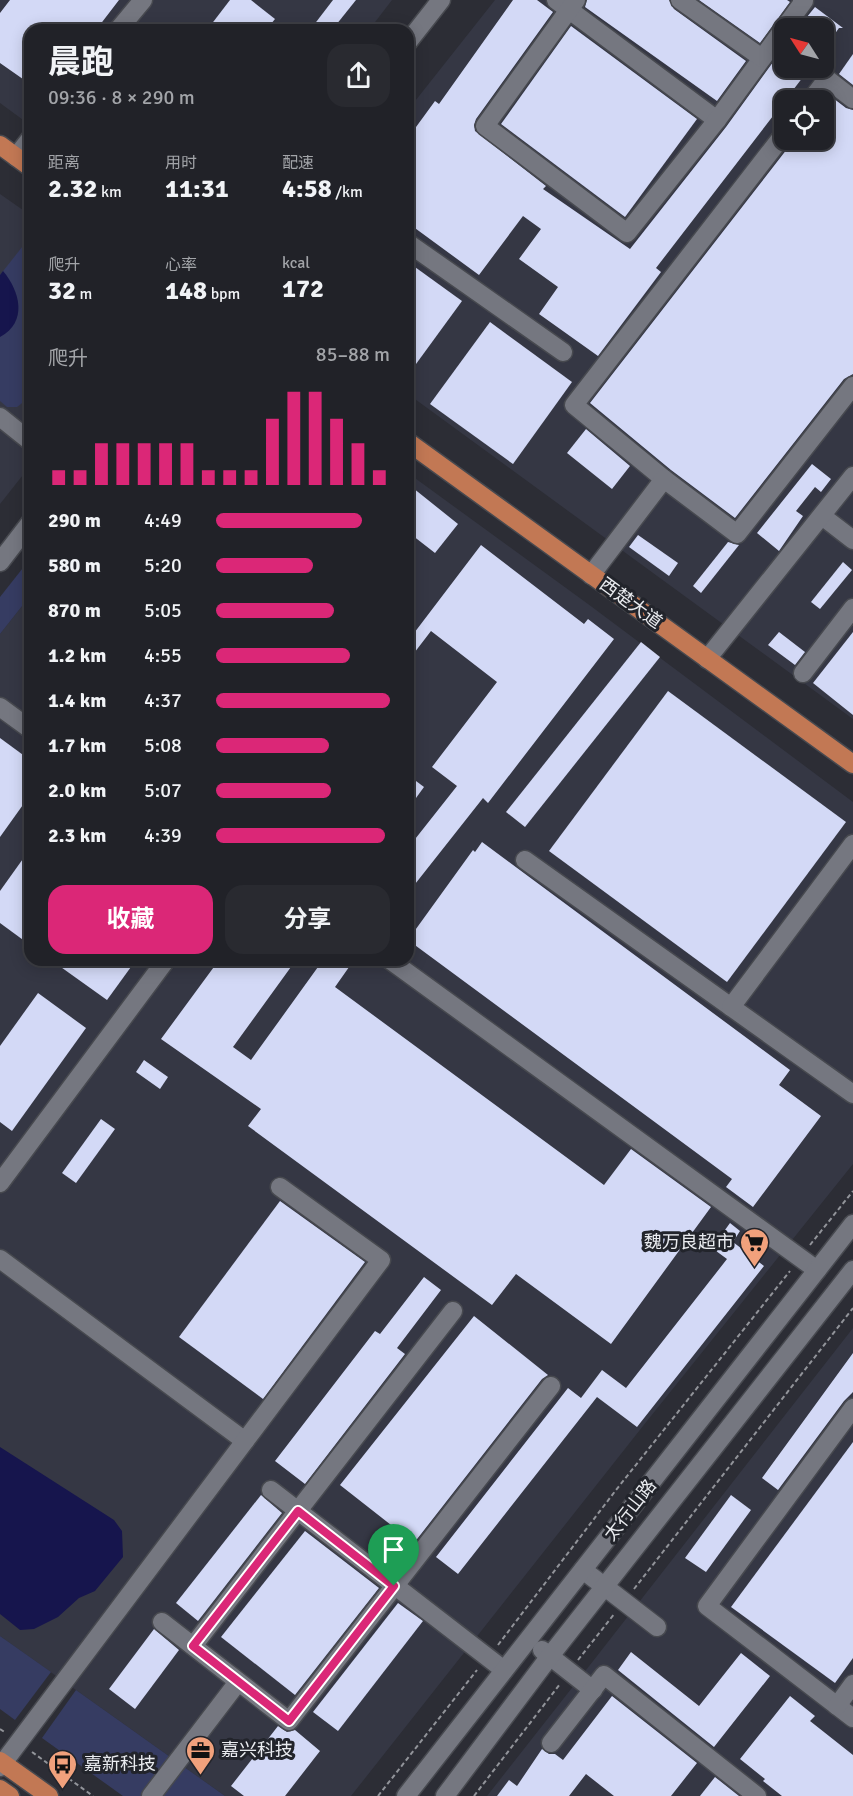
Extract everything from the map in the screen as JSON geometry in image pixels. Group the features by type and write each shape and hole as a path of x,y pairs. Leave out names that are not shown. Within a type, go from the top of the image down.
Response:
{"main road":[{"path":"0,145 23,162"},
{"name":"西楚大道","path":"414,446 853,764"},
{"path":"1,1764 49,1796"},
{"path":"0,1789 10,1796"}],"street":[{"path":"123,24 142,0"},
{"path":"414,34 441,0"},
{"path":"680,0 762,58"},
{"path":"717,120 567,3 485,126 627,233 717,120 804,1 802,0"},
{"path":"818,90 827,79 853,99"},
{"path":"774,147 574,405 664,479 737,534 853,386"},
{"path":"414,247 563,352"},
{"path":"3,426 24,438"},
{"path":"707,659 853,476"},
{"path":"591,575 664,479"},
{"path":"822,516 853,540"},
{"path":"0,562 24,531"},
{"path":"803,673 853,609"},
{"path":"0,707 24,725"},
{"path":"731,1007 853,844"},
{"path":"525,860 853,1094"},
{"path":"0,1183 6,1161 161,966"},
{"path":"398,966 817,1270"},
{"path":"1,1764 381,1260 280,1187"},
{"name":"太行山路","path":"406,1796 853,1224"},
{"path":"0,1259 245,1441"},
{"name":"太行山路","path":"445,1796 550,1656 853,1270"},
{"path":"193,1646 453,1311"},
{"path":"162,1622 289,1721 551,1386"},
{"path":"853,1408 707,1606 853,1718"},
{"path":"271,1490 504,1670"},
{"path":"583,1570 657,1627"},
{"path":"528,1640 593,1690"},
{"path":"551,1743 604,1675 757,1796"},
{"path":"151,1796 238,1682"},
{"path":"837,1706 853,1684"}],"path":[{"path":"378,1796 853,1191"},
{"path":"474,1796 853,1308"},
{"path":"0,1729 93,1796"}],"shaded area":[{"path":"0,0 392,0 374,24 24,24 24,121 0,103"},
{"path":"495,0 853,0 853,719 414,398 414,102"},
{"path":"0,194 24,211 24,474 0,504"},
{"path":"24,245 24,402 17,407 7,407 0,401 0,275"},
{"path":"3,271 14,288 18,315 9,331 0,337 0,275"},
{"path":"414,477 853,802 853,1164 351,1796 225,1796 0,1636 0,634 24,604 24,966 414,966"},
{"path":"24,567 24,604 0,634 0,597"},
{"path":"853,1328 853,1796 487,1796 597,1656"},
{"path":"0,1447 114,1520 122,1531 123,1557 95,1591 79,1598 58,1617 34,1629 20,1630 0,1614"},
{"path":"0,1636 51,1672 15,1720 0,1709"},
{"path":"76,1690 225,1796 123,1796 42,1738"}],"building":[{"path":"10,0 119,0 101,24 24,24 24,80 0,63 0,13"},
{"path":"230,0 251,0 275,19 271,24 212,24"},
{"path":"333,0 356,0 337,24 315,24"},
{"path":"513,0 537,0 553,12 476,119 475,131 546,186 543,189 630,249 726,127 774,61 774,78 802,78 793,90 774,90 774,115 656,268 661,272 598,356 539,314 558,287 519,259 541,229 523,216 479,275 414,227 414,130 435,101 439,104"},
{"path":"587,0 669,0 674,9 746,61 717,101 585,7"},
{"path":"699,0 787,0 790,2 778,18 774,18 774,24 760,43"},
{"path":"815,7 830,18 806,18"},
{"path":"834,21 843,28 839,28 834,35"},
{"path":"571,26 697,119 625,217 501,124"},
{"path":"853,54 853,85 839,74"},
{"path":"834,99 846,108 853,110 853,374 844,379 735,518 671,470 590,403 786,150 834,150"},
{"path":"414,266 462,301 414,367"},
{"path":"490,322 572,382 513,464 430,404"},
{"path":"586,429 630,466 612,489 567,453"},
{"path":"812,464 831,479 821,492 815,487 796,511 803,516 779,551 757,533"},
{"path":"414,489 458,524 435,553 414,537"},
{"path":"638,535 678,563 669,576 629,547"},
{"path":"728,542 739,545 701,593 693,586"},
{"path":"481,545 584,624 588,619 614,639 488,803 483,798 414,885 414,840 457,786 432,767 497,682 431,631 414,653 414,633"},
{"path":"843,562 852,570 820,609 811,602"},
{"path":"779,632 805,652 795,665 768,645"},
{"path":"853,632 853,715 813,683"},
{"path":"641,642 660,657 525,827 506,812"},
{"path":"668,691 846,822 727,982 549,851"},
{"path":"0,738 24,756 24,803 0,837"},
{"path":"414,780 424,787 414,801"},
{"path":"482,842 790,1070 779,1085 821,1116 753,1207 726,1187 732,1179 414,944 414,932 473,850 475,852"},
{"path":"24,857 24,941 0,923 0,891"},
{"path":"59,966 132,966 107,1000"},
{"path":"215,966 292,966 233,1047 251,1060 319,966 350,966 335,987 604,1185 631,1149 711,1207 611,1344 516,1274 492,1305 248,1126 261,1109 161,1039"},
{"path":"38,993 86,1028 12,1131 0,1122 0,1046"},
{"path":"144,1060 168,1077 160,1089 136,1072"},
{"path":"101,1119 115,1129 76,1183 62,1173"},
{"path":"280,1201 365,1262 263,1399 179,1337"},
{"path":"730,1223 740,1231 733,1242 764,1266 637,1427 597,1397 458,1574 436,1557 568,1388 581,1398 602,1370 626,1388 727,1259 712,1248"},
{"path":"424,1277 441,1290 397,1348 405,1354 305,1484 275,1461 375,1331 380,1334"},
{"path":"474,1316 548,1375 542,1379 414,1543 340,1485"},
{"path":"853,1353 853,1392 778,1490 762,1478"},
{"path":"853,1442 853,1658 835,1683 731,1607"},
{"path":"261,1495 282,1513 198,1621 176,1603"},
{"path":"731,1495 751,1510 706,1572 685,1558"},
{"path":"305,1531 379,1588 295,1695 221,1637"},
{"path":"398,1603 423,1621 338,1731 313,1712"},
{"path":"154,1629 179,1650 135,1709 109,1689"},
{"path":"631,1652 699,1706 741,1653 770,1676 714,1747 618,1670"},
{"path":"612,1696 697,1763 671,1796 614,1796 586,1774 569,1796 497,1796 509,1780 517,1786 542,1749 563,1760"},
{"path":"790,1696 815,1716 810,1721 853,1755 853,1796 782,1796 740,1759"},
{"path":"278,1726 287,1732 295,1730 320,1751 285,1796 244,1796 231,1786"},
{"path":"715,1777 739,1796 700,1796"}],"place":[{"name":"魏万良超市","path":"755,1268"},
{"name":"嘉兴科技","path":"200,1776"},
{"name":"嘉新科技","path":"63,1790"}],"route":[{"path":"298,1511 394,1586 289,1721 193,1646 298,1511"}]}
